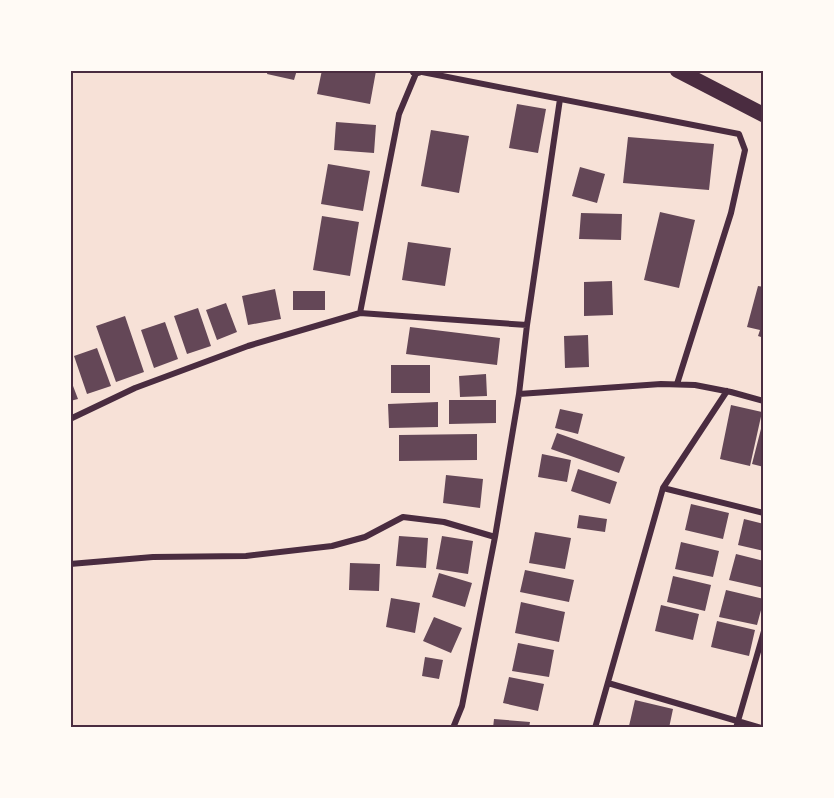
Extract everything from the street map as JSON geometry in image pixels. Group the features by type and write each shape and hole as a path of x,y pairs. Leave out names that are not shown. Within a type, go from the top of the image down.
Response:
{"highway":[{"path":"677,70 764,115"}],"street":[{"path":"360,313 399,114 417,71 739,134 746,150 731,213 677,384"},
{"path":"453,728 462,706 495,537 519,394 560,99"},
{"path":"70,419 135,388 227,354 360,313 527,325"},
{"path":"519,394 677,384 727,391 764,401"},
{"path":"595,728 663,488 727,391"},
{"path":"663,488 764,513"},
{"path":"70,564 153,557 246,556 332,546 365,537 403,517 444,522 495,537"},
{"path":"737,724 764,631"},
{"path":"608,683 737,724 761,728"}],"building":[{"path":"268,70 297,70 294,80 267,74"},
{"path":"322,70 376,71 370,104 317,94"},
{"path":"517,104 546,109 538,153 509,148"},
{"path":"336,122 376,125 374,153 334,150"},
{"path":"431,130 469,136 459,193 421,186"},
{"path":"628,137 714,144 709,190 623,183"},
{"path":"328,164 370,171 363,211 321,204"},
{"path":"580,167 605,174 597,203 572,196"},
{"path":"660,212 695,220 679,288 644,280"},
{"path":"581,213 622,214 621,240 579,239"},
{"path":"322,216 359,222 350,276 313,270"},
{"path":"408,242 451,248 445,286 402,280"},
{"path":"612,281 613,315 584,316 584,282"},
{"path":"758,286 764,287 764,338 758,336 760,330 747,327"},
{"path":"275,289 281,319 248,325 242,296"},
{"path":"293,291 325,291 325,310 293,310"},
{"path":"226,303 237,332 217,340 206,310"},
{"path":"198,308 211,346 187,354 174,316"},
{"path":"125,316 144,372 116,382 96,326"},
{"path":"165,322 178,359 154,368 141,330"},
{"path":"410,327 500,338 497,365 406,354"},
{"path":"588,335 589,367 565,368 564,336"},
{"path":"97,348 111,386 87,394 74,356"},
{"path":"391,365 430,365 430,393 391,393"},
{"path":"486,374 487,396 460,397 459,376"},
{"path":"70,378 78,399 70,401"},
{"path":"449,400 496,400 496,423 449,424"},
{"path":"438,402 438,427 389,428 388,404"},
{"path":"731,405 762,412 750,466 720,459"},
{"path":"560,409 583,414 578,434 555,428"},
{"path":"764,421 764,467 752,464"},
{"path":"557,433 625,457 619,473 551,449"},
{"path":"477,434 477,460 399,461 399,435"},
{"path":"542,454 571,460 567,482 538,477"},
{"path":"578,469 617,482 610,504 571,491"},
{"path":"446,475 483,479 480,508 443,503"},
{"path":"691,504 729,513 723,539 685,530"},
{"path":"579,515 607,519 605,532 577,528"},
{"path":"744,519 764,524 764,551 738,545"},
{"path":"535,532 571,538 565,569 529,563"},
{"path":"399,536 428,538 426,568 396,566"},
{"path":"442,536 473,541 468,574 436,569"},
{"path":"681,542 719,551 713,577 675,569"},
{"path":"736,554 764,561 764,588 729,580"},
{"path":"350,563 380,564 379,591 349,590"},
{"path":"525,570 574,580 569,602 520,592"},
{"path":"439,573 472,583 465,607 432,597"},
{"path":"673,576 711,585 705,611 667,602"},
{"path":"726,590 764,599 757,625 719,617"},
{"path":"391,598 420,603 415,633 386,627"},
{"path":"521,602 565,612 559,642 515,633"},
{"path":"661,605 699,614 693,640 655,631"},
{"path":"434,617 462,628 451,653 423,641"},
{"path":"717,621 755,630 749,656 711,647"},
{"path":"518,643 554,650 549,677 512,671"},
{"path":"425,657 443,660 439,679 422,676"},
{"path":"509,677 544,684 538,711 503,703"},
{"path":"635,700 673,709 669,728 629,726"},
{"path":"494,719 530,722 529,728 493,728"}]}
